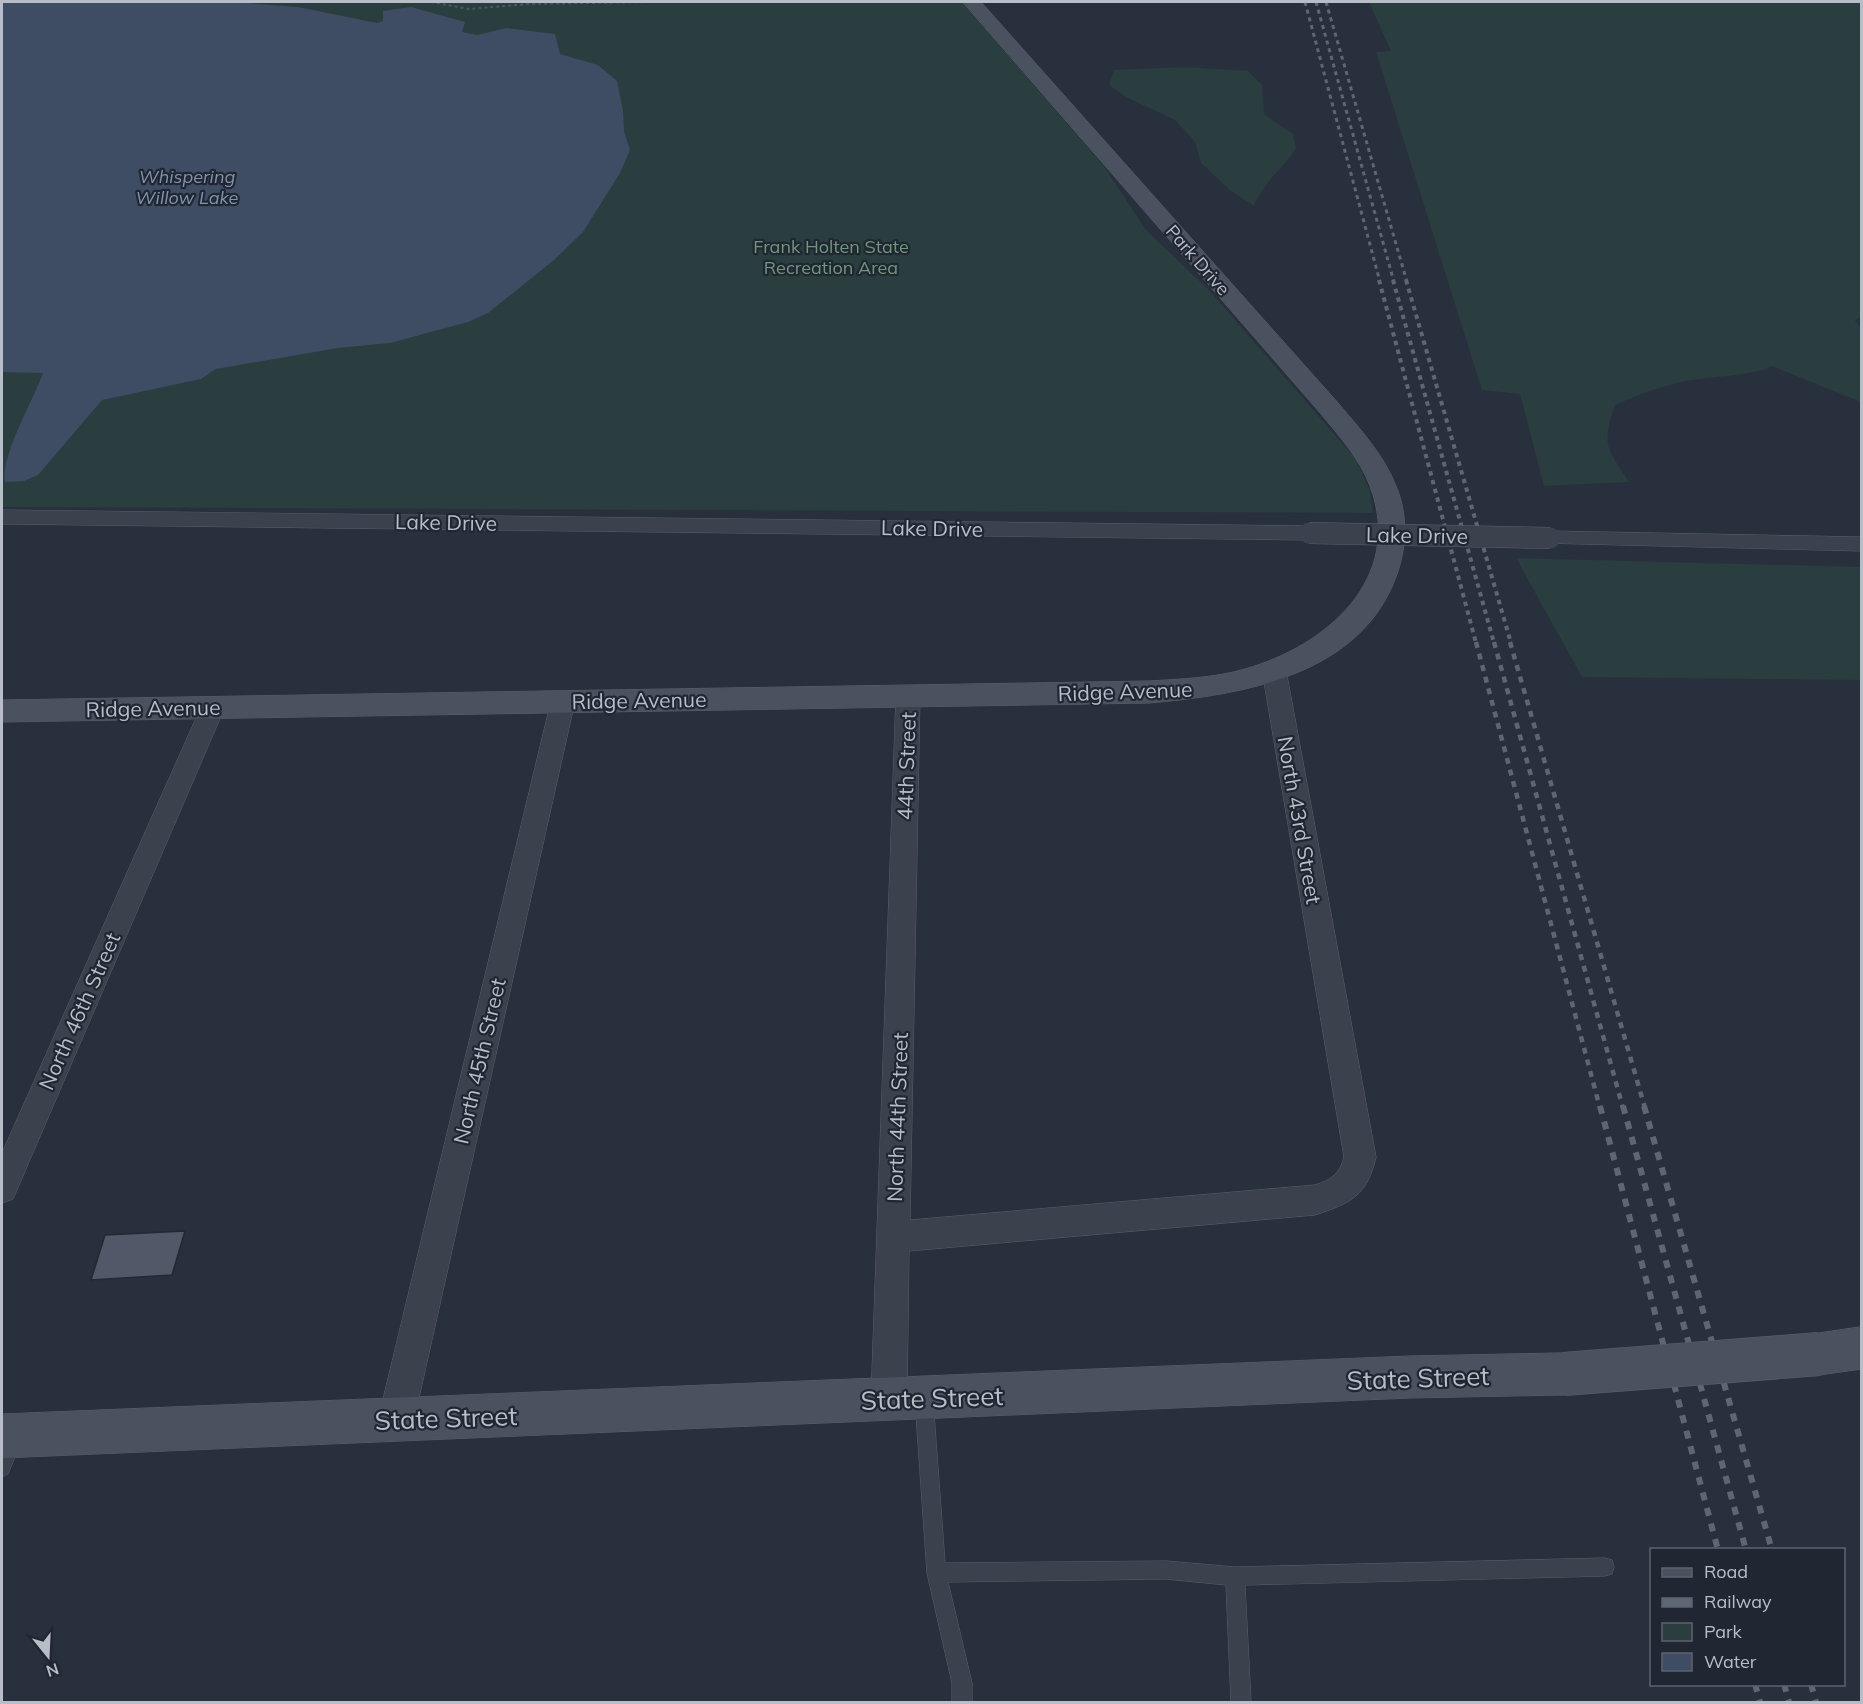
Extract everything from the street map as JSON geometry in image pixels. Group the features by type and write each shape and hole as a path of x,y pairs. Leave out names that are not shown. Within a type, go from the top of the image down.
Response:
{"street":[{"name":"Park Drive","path":"972,2 1352,437 1384,488 1392,518 1391,558 1385,577 1363,611 1324,645 1303,658 1274,670"},
{"name":"Lake Drive","path":"2,517 1309,533 1862,544"},
{"name":"Ridge Avenue","path":"2,711 1149,692 1227,684 1274,670"},
{"name":"North 43rd Street","path":"894,1237 1315,1200 1341,1191 1357,1175 1360,1157 1274,670"},
{"name":"44th Street","path":"904,835 908,696"},
{"name":"North 45th Street","path":"396,1420 563,701"},
{"name":"North 46th Street","path":"2,1188 213,707"},
{"name":"North 44th Street","path":"904,835 894,1237 906,1399"},
{"name":"State Street","path":"6,1446 396,1420 1410,1377 1564,1374 1819,1354 1862,1348"}],"lane":[{"path":"906,1399 936,1573 962,1683 962,1702"},
{"path":"936,1573 1166,1570 1234,1576 1605,1567"},
{"path":"1234,1576 1241,1702"}],"path":[{"path":"319,2 354,2"},
{"path":"431,2 470,9 531,4 650,2"}],"green space":[{"name":"Frank Holten State Recreation Area","path":"2,2 962,2 1103,165 1146,230 1208,289 1356,459 1370,491 1373,513 2,507"},
{"path":"1369,2 1861,2 1862,316 1855,320 1861,329 1861,402 1772,366 1756,372 1668,385 1615,405 1607,438 1611,453 1629,482 1544,486 1520,394 1482,390 1376,52 1391,51"},
{"path":"1185,67 1248,71 1262,85 1264,114 1293,134 1296,149 1268,183 1254,206 1231,191 1201,163 1195,142 1175,120 1126,97 1109,85 1114,70"},
{"path":"1516,558 1861,567 1861,680 1582,677"}],"water":[{"name":"Whispering Willow Lake","path":"2,2 231,2 298,7 377,23 383,21 383,11 411,7 465,22 462,32 477,35 507,28 555,34 560,54 598,65 617,81 624,131 630,150 620,173 583,232 554,260 488,313 468,322 390,343 338,348 216,369 201,379 102,400 38,475 24,481 5,482 5,471 12,443 43,373 2,372"}],"building":[{"path":"185,1231 172,1275 91,1280 105,1235"}],"railway":[{"path":"1305,2 1380,282"},
{"path":"1316,2 1394,282"},
{"path":"1326,2 1407,282"},
{"path":"1379,280 1476,643"},
{"path":"1393,280 1494,643"},
{"path":"1406,280 1511,643"},
{"path":"1476,642 1600,1108"},
{"path":"1494,642 1623,1108"},
{"path":"1510,642 1645,1108"},
{"path":"1600,1106 1717,1548"},
{"path":"1623,1106 1745,1548"},
{"path":"1644,1106 1771,1548"},
{"path":"1756,1686 1760,1702"},
{"path":"1785,1686 1789,1702"},
{"path":"1812,1686 1816,1702"}]}
